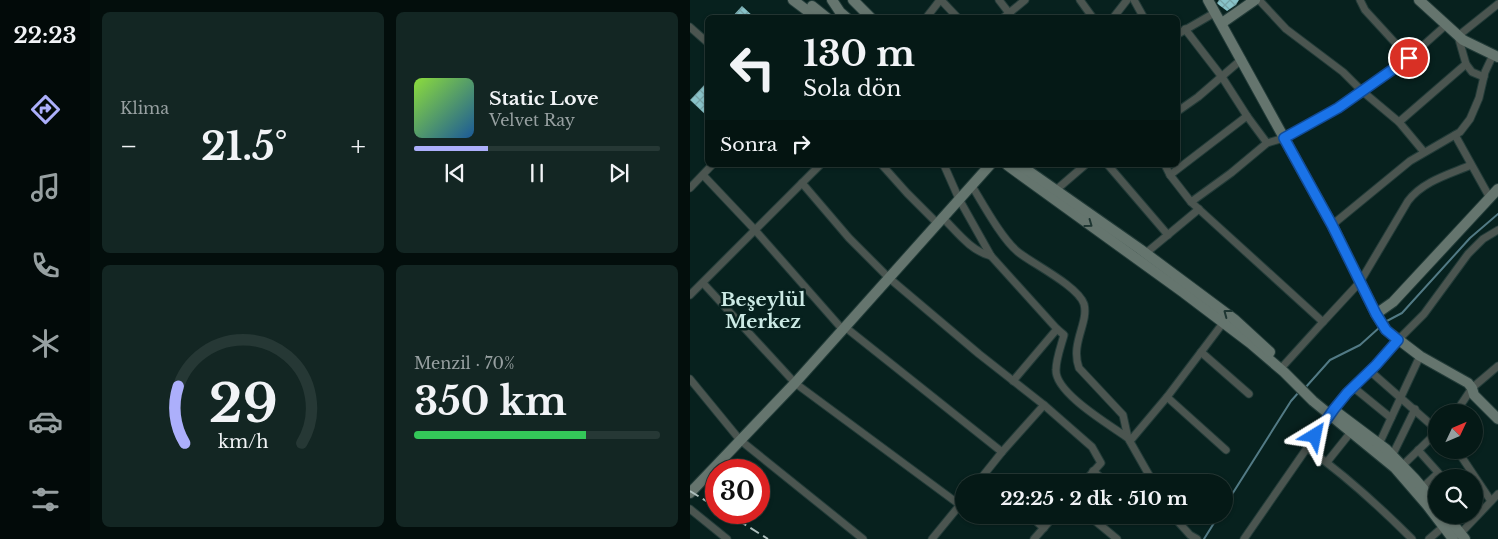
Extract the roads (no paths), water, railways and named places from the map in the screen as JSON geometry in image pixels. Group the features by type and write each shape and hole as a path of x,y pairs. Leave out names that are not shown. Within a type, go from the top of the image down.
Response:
{"street":[{"path":"793,0 812,15"},
{"path":"804,0 823,15"},
{"path":"832,0 844,15"},
{"path":"853,0 868,15"},
{"path":"928,15 940,0 955,15"},
{"path":"999,0 1007,15"},
{"path":"1009,15 1025,0"},
{"path":"1080,0 1091,15"},
{"path":"1115,15 1127,0"},
{"path":"1134,0 1142,15"},
{"path":"1208,0 1332,225 1380,322 1398,340 1420,356 1468,383 1474,395 1498,419"},
{"path":"1222,23 1255,0"},
{"path":"1259,0 1286,29 1342,72 1362,92 1399,122 1424,152"},
{"path":"1360,0 1365,10 1409,58"},
{"path":"1332,225 1410,161 1460,132 1470,119 1480,98 1484,72 1496,56 1463,40 1419,0"},
{"path":"1458,36 1498,4"},
{"path":"1180,33 1216,12"},
{"path":"1191,202 1232,173 1267,143 1284,138 1338,108 1362,92 1409,58 1446,25"},
{"path":"690,27 705,40"},
{"path":"1185,29 1222,77 1267,143"},
{"path":"1458,36 1466,64 1472,72 1484,77"},
{"path":"1180,110 1198,98 1242,60"},
{"path":"1399,122 1466,64"},
{"path":"1170,175 1247,116"},
{"path":"1455,135 1490,198"},
{"path":"1282,367 1360,282 1414,194 1424,186 1471,165"},
{"path":"690,188 710,167"},
{"path":"690,295 818,167"},
{"path":"884,167 907,193 940,221 982,254 991,256"},
{"path":"945,167 959,199 991,256 1064,335 1056,370 1059,383 1069,395 1129,439"},
{"path":"690,493 794,383 988,167"},
{"path":"1010,167 1234,319 1315,398 1392,456 1428,495"},
{"path":"1023,167 1143,257 1223,323 1282,367"},
{"path":"1056,190 1082,167"},
{"path":"1110,167 1168,235"},
{"path":"1166,167 1170,175 1198,209 1323,322"},
{"path":"703,175 844,328 1002,452"},
{"path":"802,183 849,238 889,278 1044,405 1092,447 1101,463 1091,474"},
{"path":"972,186 1001,231 1016,250 1072,289 1084,303 1084,315 1077,344 1076,359 1079,368 1123,415 1129,439 1149,474"},
{"path":"1380,322 1393,302 1498,189"},
{"path":"1143,257 1198,209"},
{"path":"1244,539 1332,412 1353,387 1424,314 1468,254 1484,239 1497,231"},
{"path":"703,283 794,383 955,497"},
{"path":"1129,439 1166,397 1223,323"},
{"path":"1013,380 1057,329"},
{"path":"1201,352 1250,394"},
{"path":"1378,444 1420,356"},
{"path":"1461,404 1472,388 1498,366"},
{"path":"1370,371 1428,422"},
{"path":"690,379 740,440 864,539"},
{"path":"1353,387 1391,418"},
{"path":"1166,397 1226,450"},
{"path":"985,474 1044,405"},
{"path":"1392,456 1414,409"},
{"path":"1332,412 1351,432 1395,468 1443,527 1458,537"},
{"path":"1327,462 1351,432"},
{"path":"1402,466 1428,441"},
{"path":"1307,448 1327,462 1382,508 1412,539"},
{"path":"1418,450 1435,469"},
{"path":"1466,459 1491,501"},
{"path":"1093,471 1097,474"},
{"path":"1422,488 1428,484"},
{"path":"1483,507 1498,494"},
{"path":"690,509 727,539"},
{"path":"932,539 955,511"},
{"path":"1039,524 1044,528"},
{"path":"1034,539 1047,524"},
{"path":"1099,524 1117,539"},
{"path":"1180,524 1190,535 1197,539"},
{"path":"1451,524 1458,537"},
{"path":"1458,537 1468,524"},
{"path":"1429,539 1443,527"}],"waterway":[{"path":"1385,322 1402,313 1470,238 1498,214"},
{"path":"1305,388 1330,360 1360,345 1380,327"},
{"path":"1233,493 1291,401 1299,392"},
{"path":"1204,539 1213,524"}],"railway":[{"path":"690,491 705,500"},
{"path":"744,524 768,539"}],"district":[{"name":"Beşeylül Merkez","path":"763,310"}]}
